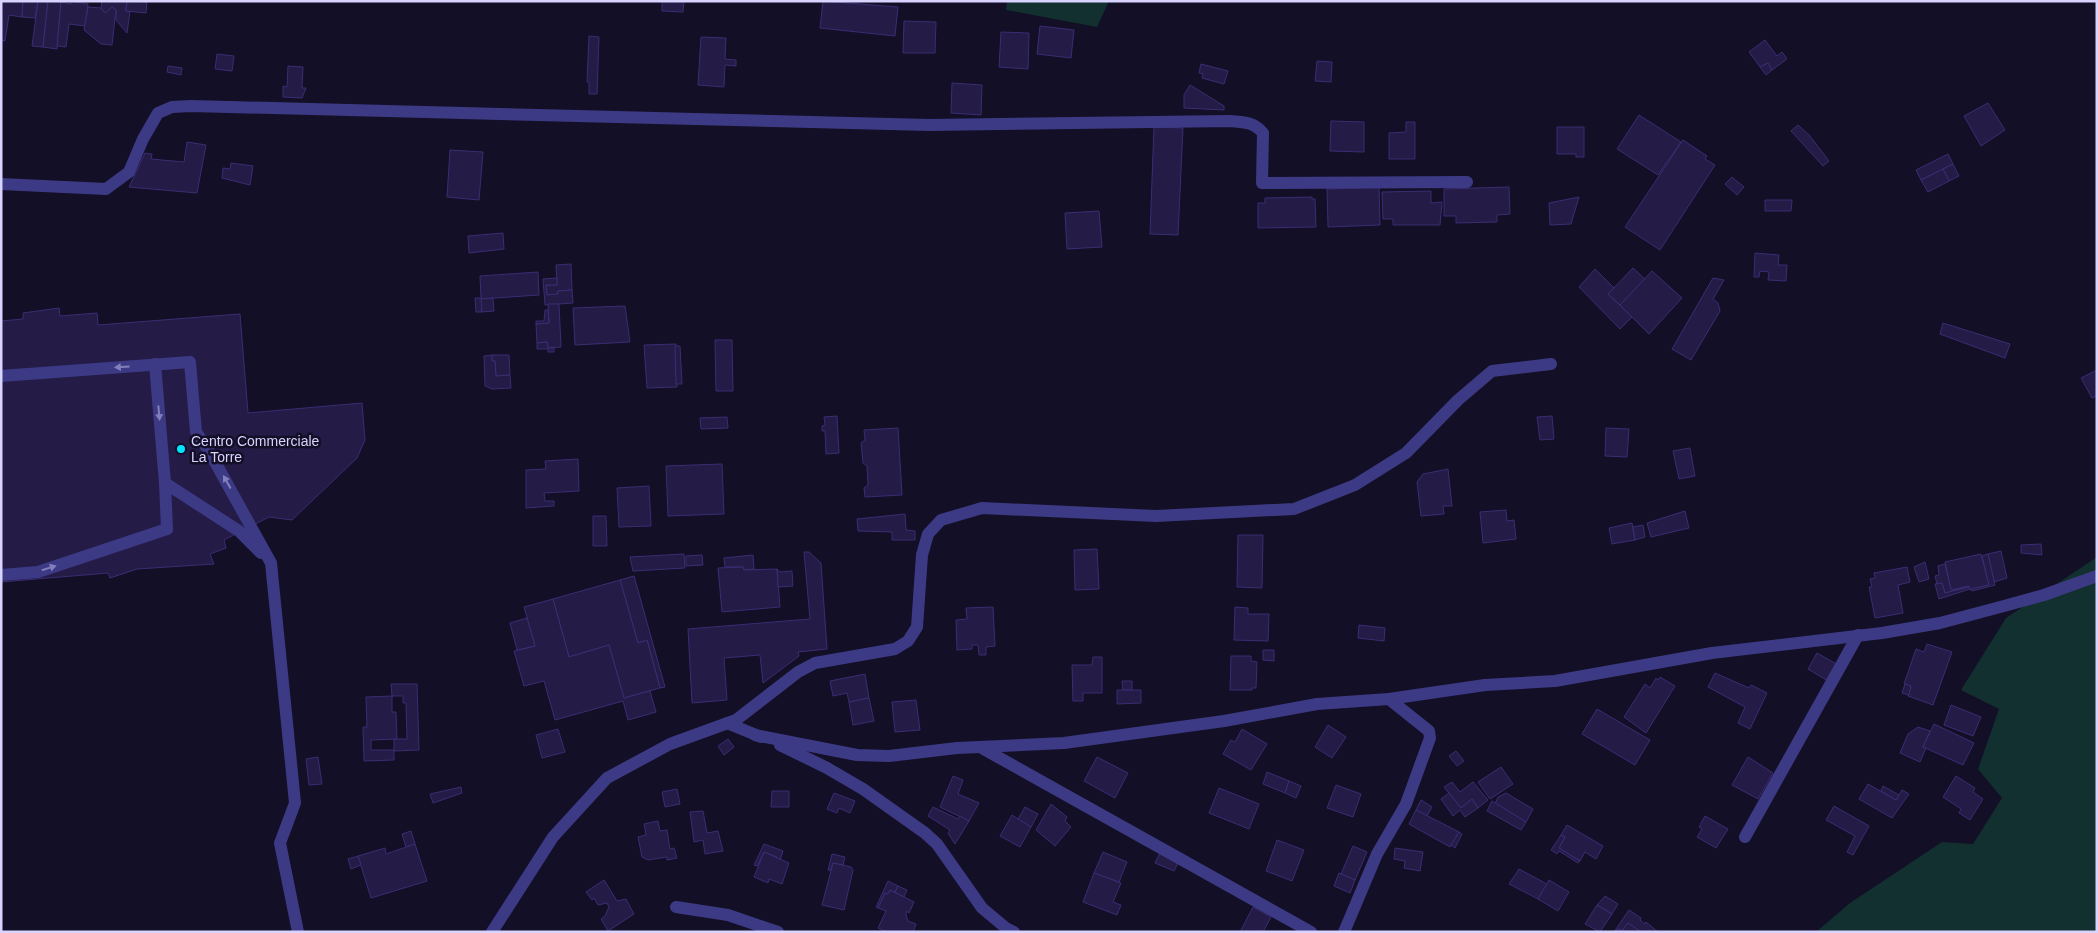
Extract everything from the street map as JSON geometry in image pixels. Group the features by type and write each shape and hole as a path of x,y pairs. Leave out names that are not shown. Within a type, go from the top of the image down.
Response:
{"street":[{"path":"1,184 106,189 129,172 142,139 158,113 172,107 191,106 929,125 1247,122 1257,127 1263,133 1262,183 1467,182"},
{"path":"1,376 190,362 196,432 209,451 271,563 295,804 280,843 298,932"},
{"path":"1,575 38,572 167,529 166,483 155,364"},
{"path":"492,932 553,837 607,778 670,744 736,720 798,672 815,663 895,648 908,641 917,627 922,555 928,534 941,520 982,508 1156,516 1294,509 1355,485 1406,454 1458,400 1492,371 1551,364"},
{"path":"166,483 239,531 271,563"},
{"path":"755,734 820,749 889,756 980,746 1064,743 1224,721 1318,704 1388,699 1486,685 1555,681 1712,653 1940,623 2044,595 2097,576"},
{"path":"1745,837 1858,635"},
{"path":"1344,932 1377,854 1406,804 1430,738 1429,731 1388,699"},
{"path":"727,723 827,768 863,789 926,833 937,844 982,908 1006,928 1014,932"},
{"path":"980,746 1311,932"},
{"path":"676,907 728,915 778,932"}],"green space":[{"path":"1007,1 1109,1 1097,27 1006,10"},
{"path":"2097,557 2097,932 1816,932 1850,903 1942,842 1973,844 2002,798 1978,769 1999,709 1961,690 2006,618"}],"building":[{"path":"1,1 23,1 22,17 9,15 5,41 1,40"},
{"path":"23,1 38,1 35,18 22,17"},
{"path":"38,1 48,1 43,47 32,46"},
{"path":"48,1 61,2 57,49 43,47"},
{"path":"72,1 88,4 85,26 69,24 66,47 57,46 61,2 71,4"},
{"path":"102,1 127,1 126,11 130,11 127,33 116,20 116,10 112,7 105,13 101,8"},
{"path":"127,1 147,2 146,13 126,11"},
{"path":"662,1 684,1 683,12 662,11"},
{"path":"823,1 898,7 895,36 820,28"},
{"path":"88,7 101,8 105,13 112,7 116,10 112,45 101,44 84,30"},
{"path":"904,21 936,22 935,53 903,53"},
{"path":"1040,26 1074,30 1071,58 1037,54"},
{"path":"1001,32 1029,33 1028,69 999,67"},
{"path":"589,36 599,37 597,94 589,94 589,82 587,82"},
{"path":"701,37 726,38 725,59 736,60 736,66 725,65 724,87 698,85"},
{"path":"1765,40 1777,56 1782,52 1787,59 1772,70 1768,63 1760,67 1749,52"},
{"path":"217,54 234,56 232,71 215,69"},
{"path":"1317,61 1332,62 1331,82 1315,81"},
{"path":"1768,63 1772,70 1766,75 1760,67"},
{"path":"1201,64 1228,71 1224,84 1202,78 1203,74 1199,73"},
{"path":"168,66 182,68 181,75 167,72"},
{"path":"288,66 303,67 302,88 306,88 302,98 283,97 283,86 287,87"},
{"path":"952,83 982,85 981,115 951,113"},
{"path":"1190,85 1224,106 1224,110 1184,108 1184,95"},
{"path":"1988,103 2005,130 1981,146 1964,116"},
{"path":"1639,115 1681,142 1658,175 1617,149"},
{"path":"1331,121 1364,122 1364,152 1330,151"},
{"path":"1406,122 1415,122 1415,159 1389,159 1389,133 1406,132"},
{"path":"1798,125 1809,135 1829,161 1823,166 1791,131"},
{"path":"1154,127 1183,128 1178,235 1150,234"},
{"path":"1557,127 1584,127 1584,157 1576,157 1576,154 1557,154"},
{"path":"1683,140 1707,156 1705,159 1715,165 1660,250 1625,227"},
{"path":"187,142 206,145 197,193 129,187 145,153 152,154 151,159 184,162"},
{"path":"450,150 483,152 479,200 447,197"},
{"path":"1948,154 1953,164 1921,180 1916,170"},
{"path":"231,163 253,166 250,185 222,178 223,168 230,169"},
{"path":"1953,164 1959,176 1949,181 1943,169"},
{"path":"1943,169 1949,181 1928,192 1921,180"},
{"path":"1732,177 1744,187 1737,195 1725,184"},
{"path":"1379,187 1380,225 1328,227 1327,189"},
{"path":"1509,187 1510,214 1497,215 1497,222 1456,223 1456,216 1444,216 1444,189"},
{"path":"1431,191 1431,203 1442,202 1440,225 1393,225 1393,219 1383,219 1382,192"},
{"path":"1312,197 1312,199 1315,199 1316,227 1258,228 1258,203 1265,203 1265,198"},
{"path":"1579,197 1571,224 1550,225 1549,203"},
{"path":"1765,200 1792,200 1791,211 1765,211"},
{"path":"1099,211 1102,247 1067,249 1065,213"},
{"path":"503,233 504,249 469,253 468,236"},
{"path":"1755,253 1779,255 1778,265 1787,265 1786,281 1768,280 1769,272 1760,271 1759,277 1754,277"},
{"path":"571,264 572,290 558,291 558,294 547,295 546,285 557,285 556,265"},
{"path":"1633,268 1645,279 1620,305 1608,294"},
{"path":"1595,269 1614,288 1608,294 1632,317 1620,329 1579,287"},
{"path":"1652,271 1682,298 1649,334 1620,305"},
{"path":"538,272 539,295 481,299 480,276"},
{"path":"557,278 557,285 546,285 547,295 558,294 558,291 572,290 573,303 545,305 543,279"},
{"path":"1713,278 1724,280 1713,299 1718,303 1720,311 1691,360 1672,349"},
{"path":"475,298 482,298 482,312 476,312"},
{"path":"493,298 494,311 482,312 481,299"},
{"path":"548,304 559,304 561,347 548,348 547,342 537,343 536,324 549,323"},
{"path":"625,306 630,342 575,345 573,308"},
{"name":"Centro Commerciale La Torre","path":"59,308 60,316 97,313 98,325 240,314 248,413 362,403 365,440 357,458 292,520 269,517 224,540 226,548 210,554 214,564 137,569 110,578 108,573 1,582 1,321 23,319 23,313"},
{"path":"545,310 548,310 549,323 536,324 536,321 544,321"},
{"path":"1943,323 2010,344 2005,358 1940,334"},
{"path":"715,340 732,340 733,391 716,391"},
{"path":"547,342 548,348 554,348 554,352 548,352 548,349 537,349 537,343"},
{"path":"676,344 677,387 647,388 644,345"},
{"path":"675,346 680,346 682,384 676,384"},
{"path":"492,355 509,355 510,375 496,376 495,361 492,361"},
{"path":"492,355 492,361 495,361 496,376 510,375 511,388 492,389 485,386 484,356"},
{"path":"2097,370 2097,396 2092,398 2081,378"},
{"path":"837,416 839,453 826,454 825,431 822,431 822,426 825,425 824,417"},
{"path":"1552,416 1554,439 1540,440 1537,417"},
{"path":"727,417 728,428 701,429 700,418"},
{"path":"898,428 902,495 865,497 864,488 868,485 867,466 863,463 861,443 865,440 864,430"},
{"path":"1606,428 1629,429 1627,457 1605,456"},
{"path":"1690,448 1695,476 1679,479 1673,451"},
{"path":"578,459 579,491 544,493 545,501 554,501 554,506 526,508 526,470 546,469 545,461"},
{"path":"722,464 724,514 668,516 666,466"},
{"path":"1448,469 1452,506 1443,506 1444,514 1421,516 1417,482 1423,474"},
{"path":"649,486 651,526 619,527 617,488"},
{"path":"1506,510 1507,521 1514,520 1516,539 1483,543 1480,512"},
{"path":"1685,511 1689,528 1651,537 1647,523"},
{"path":"905,514 906,530 915,531 915,540 892,540 892,532 858,531 857,519"},
{"path":"593,516 606,516 607,546 593,546"},
{"path":"1632,523 1635,540 1612,544 1609,528"},
{"path":"1643,525 1645,537 1635,540 1633,527"},
{"path":"1238,535 1263,535 1262,588 1237,587"},
{"path":"2041,544 2042,555 2021,553 2021,545"},
{"path":"1097,549 1099,589 1075,590 1074,550"},
{"path":"2001,551 2007,578 1994,582 1988,554"},
{"path":"804,552 809,552 821,563 827,649 798,652 799,656 763,683 760,655 724,658 727,700 692,703 688,629 810,619"},
{"path":"684,554 685,568 633,571 630,557"},
{"path":"1981,554 1989,585 1970,590 1969,586 1951,590 1945,562"},
{"path":"1988,554 1995,585 1972,591 1971,589 1989,585 1982,556"},
{"path":"702,555 703,565 686,566 686,556"},
{"path":"753,555 754,569 744,570 743,567 725,567 724,558"},
{"path":"1925,562 1929,579 1919,582 1914,567"},
{"path":"1945,564 1951,590 1969,587 1945,593 1942,583 1937,584 1935,576 1939,575 1938,566"},
{"path":"743,567 744,570 777,569 780,607 722,612 718,568"},
{"path":"1907,567 1910,582 1898,585 1903,613 1875,618 1869,587 1872,587 1870,579 1875,578 1874,573"},
{"path":"777,569 780,572 792,571 793,586 778,587"},
{"path":"634,576 665,687 660,688 647,640 638,643 620,580"},
{"path":"620,580 638,643 647,640 660,688 624,698 609,645 569,657 553,599"},
{"path":"1942,583 1945,593 1969,587 1970,589 1939,599 1935,584"},
{"path":"553,599 569,657 609,645 624,698 650,691 656,712 628,720 623,701 555,720 544,681 524,686 514,651 535,646 524,607"},
{"path":"993,607 995,646 986,647 986,655 979,655 978,645 972,645 972,649 957,650 956,620 967,619 966,608"},
{"path":"1235,607 1248,608 1248,614 1269,614 1268,641 1234,640"},
{"path":"527,618 535,646 517,650 510,623"},
{"path":"1359,625 1385,628 1384,641 1358,638"},
{"path":"1927,644 1952,652 1933,705 1908,696 1911,686 1904,684 1916,649 1924,652"},
{"path":"1263,650 1274,650 1274,661 1263,660"},
{"path":"1817,653 1838,665 1828,681 1808,669"},
{"path":"1231,656 1251,656 1251,661 1257,662 1256,688 1252,688 1252,690 1230,690"},
{"path":"1093,657 1102,657 1102,693 1083,693 1083,701 1073,701 1072,665 1092,665"},
{"path":"1715,673 1749,688 1751,685 1767,693 1750,729 1738,723 1745,707 1708,687"},
{"path":"865,674 869,698 849,702 847,693 833,696 830,681"},
{"path":"1660,677 1675,686 1646,733 1624,717 1645,684 1650,688 1656,678 1658,680"},
{"path":"1122,681 1132,681 1132,690 1123,690"},
{"path":"391,684 417,684 419,750 394,751 394,739 407,739 406,703 403,703 403,696 392,696"},
{"path":"1905,684 1911,686 1909,695 1902,693"},
{"path":"1117,690 1141,690 1141,703 1117,704"},
{"path":"392,696 392,712 396,712 397,739 371,740 371,750 394,750 394,760 364,761 363,727 367,727 366,697"},
{"path":"869,698 874,721 853,725 849,702"},
{"path":"916,700 920,730 895,732 892,702"},
{"path":"1951,705 1981,717 1973,736 1944,725"},
{"path":"1597,709 1650,740 1635,765 1582,734"},
{"path":"1934,724 1974,743 1963,765 1923,747"},
{"path":"1328,725 1346,737 1332,758 1315,747"},
{"path":"1918,727 1930,731 1923,747 1926,748 1920,762 1900,753 1908,734"},
{"path":"558,729 565,752 542,758 536,735"},
{"path":"1242,729 1267,744 1251,770 1223,754 1231,740 1235,742"},
{"path":"728,739 734,747 724,755 718,746"},
{"path":"1456,751 1464,761 1457,766 1449,756"},
{"path":"318,757 322,784 309,785 306,759"},
{"path":"1097,757 1128,773 1115,798 1084,781"},
{"path":"1748,757 1773,773 1758,799 1732,785"},
{"path":"1501,767 1513,784 1490,799 1478,782"},
{"path":"1267,772 1289,781 1285,793 1263,784"},
{"path":"953,776 963,780 958,794 979,803 969,821 940,807"},
{"path":"1956,776 1975,788 1973,792 1983,799 1970,820 1959,813 1961,809 1943,797"},
{"path":"1289,781 1301,786 1296,798 1285,793"},
{"path":"1452,782 1460,792 1473,782 1488,800 1478,808 1472,799 1461,808 1444,787"},
{"path":"1868,784 1896,800 1902,790 1909,794 1892,818 1859,799"},
{"path":"1336,785 1361,794 1353,817 1327,808"},
{"path":"1883,786 1899,795 1896,800 1881,791"},
{"path":"461,787 462,793 433,803 430,794"},
{"path":"1219,788 1259,804 1249,829 1209,813"},
{"path":"677,789 680,804 665,807 662,792"},
{"path":"772,791 789,791 789,807 771,807"},
{"path":"834,793 855,801 850,813 839,808 837,813 827,809"},
{"path":"1449,793 1461,808 1472,799 1478,808 1465,817 1460,810 1453,816 1441,799"},
{"path":"1506,793 1533,809 1526,822 1495,804 1498,797"},
{"path":"1421,800 1432,807 1427,816 1416,810"},
{"path":"1492,801 1526,822 1521,830 1487,811"},
{"path":"1051,804 1067,817 1065,821 1071,827 1055,846 1036,830"},
{"path":"1834,806 1869,826 1853,855 1847,852 1855,836 1826,820"},
{"path":"933,807 958,819 960,816 969,821 955,844 948,833 950,830 928,816"},
{"path":"1025,807 1038,814 1031,827 1018,819"},
{"path":"1416,810 1459,832 1450,847 1409,824"},
{"path":"703,811 707,833 718,831 723,851 705,854 703,840 694,842 690,812"},
{"path":"1012,815 1031,827 1020,847 1000,836"},
{"path":"1705,816 1728,829 1716,848 1697,837 1702,829 1699,827"},
{"path":"658,821 660,831 667,830 670,849 674,848 677,858 667,860 667,857 648,860 642,857 638,837 646,835 644,824"},
{"path":"1567,825 1603,846 1596,859 1585,852 1580,861 1559,848 1565,837 1561,835"},
{"path":"411,831 415,844 406,847 402,834"},
{"path":"1459,832 1462,834 1455,848 1451,845"},
{"path":"1561,835 1565,837 1559,848 1580,861 1578,863 1559,851 1557,854 1551,850"},
{"path":"1277,840 1304,850 1292,881 1266,871"},
{"path":"415,844 427,881 371,898 358,856 385,848 386,854"},
{"path":"764,844 783,851 780,860 764,852 757,866 754,865"},
{"path":"1353,846 1367,852 1355,880 1341,874"},
{"path":"1395,848 1423,852 1420,871 1404,868 1405,861 1394,859"},
{"path":"764,852 789,863 782,884 769,879 768,883 754,877"},
{"path":"1103,852 1127,862 1119,882 1094,873"},
{"path":"1160,853 1178,863 1174,871 1155,863"},
{"path":"832,854 845,857 843,865 833,863 830,871 828,870"},
{"path":"358,856 361,865 351,869 348,859"},
{"path":"833,863 851,867 853,870 844,910 822,905"},
{"path":"1519,869 1547,884 1538,899 1509,884"},
{"path":"1094,873 1121,883 1113,902 1121,905 1117,915 1083,902"},
{"path":"1339,873 1355,880 1350,893 1334,886"},
{"path":"604,880 617,901 626,899 634,914 608,931 601,919 605,916 609,907 607,903 598,905 594,898 592,900 586,892"},
{"path":"1549,880 1569,892 1558,911 1538,899"},
{"path":"888,881 898,886 895,892 890,890 888,894 885,893 878,908 876,907"},
{"path":"898,886 907,890 904,897 895,892"},
{"path":"890,890 914,902 909,913 907,911 906,915 908,921 916,924 913,932 886,932 878,928 886,911 878,908 885,893 888,894"},
{"path":"1605,896 1618,904 1612,914 1597,905"},
{"path":"1597,905 1612,914 1600,932 1585,924"},
{"path":"1253,907 1271,917 1263,932 1240,932"},
{"path":"1629,910 1658,932 1641,932 1628,923 1622,931 1619,929 1614,932"},
{"path":"1628,923 1641,932 1617,932 1619,929 1622,931"}],"place":[{"name":"Centro Commerciale La Torre","path":"181,449"}]}
